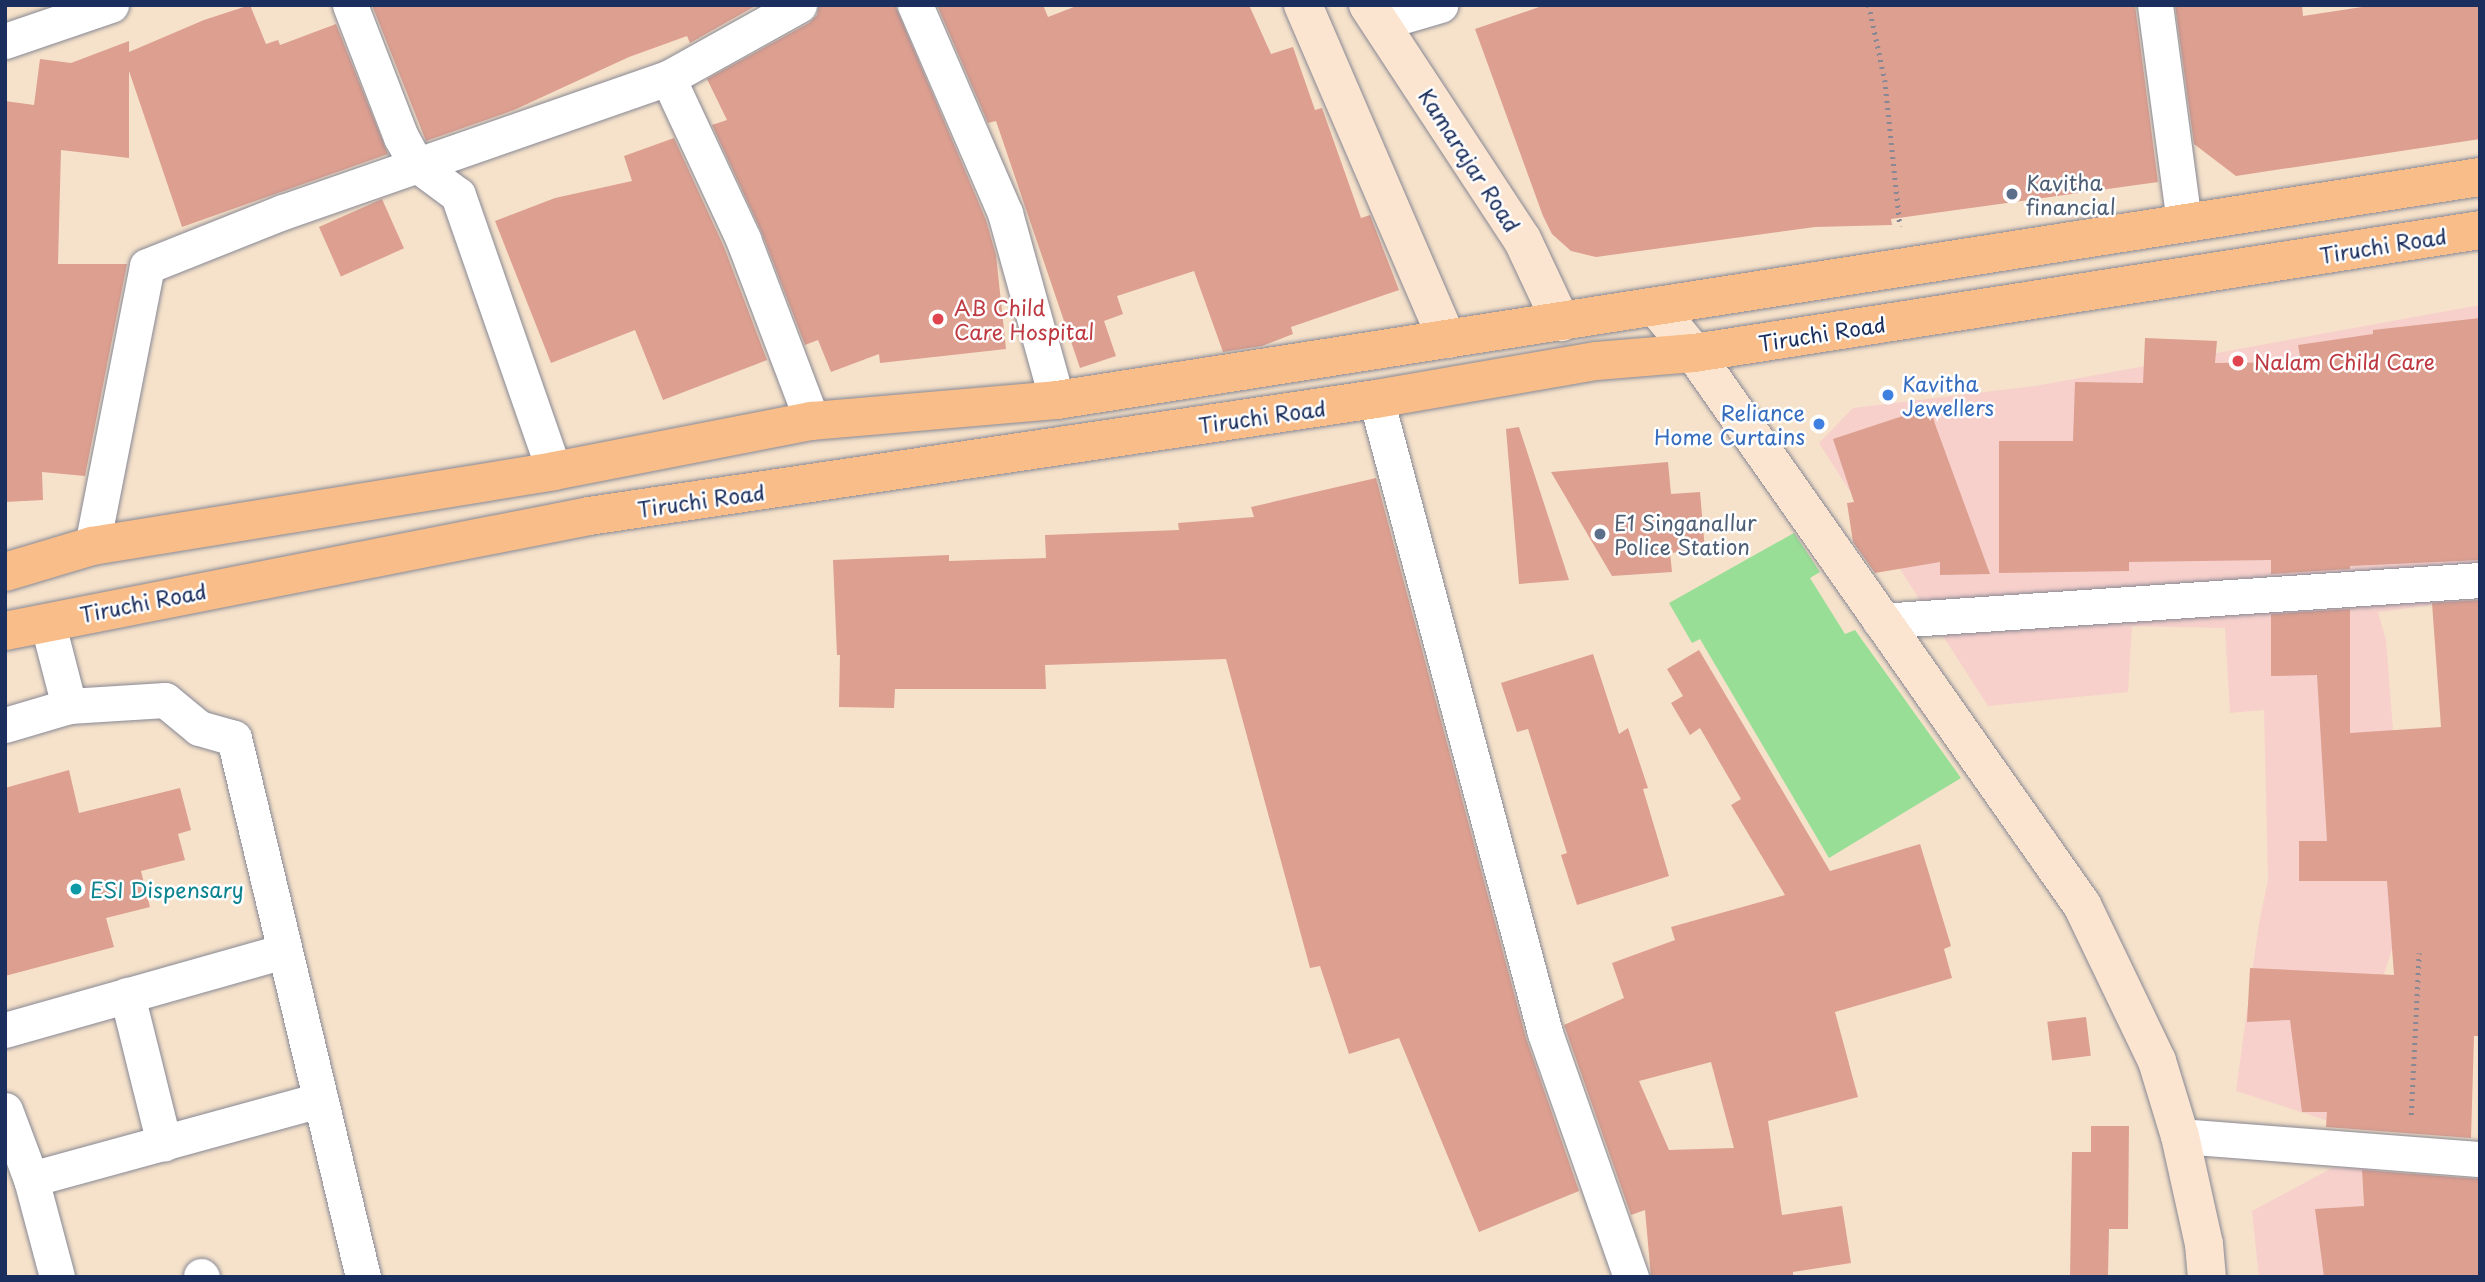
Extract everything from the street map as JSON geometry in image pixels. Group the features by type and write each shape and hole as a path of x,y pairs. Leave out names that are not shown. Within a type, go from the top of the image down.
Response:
{"highway":[{"path":"5,572 92,546 554,471 813,421 1058,400 2480,177"},
{"name":"Tiruchi Road","path":"5,631 589,516 1376,399 1597,361 1695,353 2480,230"}],"main road":[{"path":"1303,5 1447,339"},
{"name":"Kamarajar Road","path":"1374,14 1522,239 1562,322"},
{"path":"1656,307 1695,353 2081,905 2157,1061 2180,1136 2204,1244 2207,1277"}],"street":[{"path":"5,41 111,5"},
{"path":"350,5 401,137 416,164 458,195 554,471"},
{"path":"92,546 147,266 416,164 668,78 799,5"},
{"path":"915,5 1005,213 1058,400"},
{"path":"1374,14 1440,5"},
{"path":"2155,5 2184,223"},
{"path":"668,78 743,239 813,421"},
{"path":"1376,399 1545,1033 1631,1277"},
{"path":"1880,621 2480,580"},
{"path":"47,621 69,706"},
{"path":"5,725 69,706 165,700 199,727 234,738 363,1277"},
{"path":"5,1030 284,951"},
{"path":"127,995 164,1143"},
{"path":"31,1179 320,1100"},
{"path":"5,1110 31,1179 57,1277"},
{"path":"2180,1136 2480,1159"}],"path":[{"path":"1869,5 1885,80 1906,268"},
{"path":"2407,1154 2419,953"}],"shaded area":[{"path":"2480,305 2480,599 2378,612 2386,640 2394,743 2392,949 2359,1055 2344,1126 2236,1091 2259,923 2268,880 2264,710 2230,713 2225,628 2132,626 2128,692 1988,706 1819,443 1853,408 2035,386"},
{"path":"2332,1168 2376,1169 2377,1176 2362,1177 2368,1277 2259,1277 2252,1211"}],"green space":[{"path":"1794,533 1820,572 1810,578 1845,634 1855,630 1961,778 1829,858 1700,639 1692,643 1669,603"}],"building":[{"path":"250,5 266,44 278,40 280,45 336,24 388,154 182,227 129,71 129,158 61,150 58,264 127,264 85,476 42,472 43,500 5,502 5,101 34,105 40,59 71,63 129,41 129,52 204,20"},
{"path":"372,5 757,5 690,43 687,36 629,57 514,110 426,141"},
{"path":"819,5 895,5 986,220 996,255 1006,349 880,363 879,354 831,372 818,340 805,345 761,231 712,125 727,120 707,79 809,23 817,15"},
{"path":"937,5 1043,5 1048,17 1079,5 1249,5 1271,54 1293,47 1315,110 1322,108 1361,218 1370,215 1399,290 1291,327 1293,334 1262,346 1223,352 1194,271 1117,296 1123,314 1104,321 1116,356 1080,368 996,121 988,123"},
{"path":"1545,5 2135,5 2158,182 1891,219 1892,225 1815,227 1596,257 1571,251 1552,234 1543,216 1475,29"},
{"path":"2175,5 2302,5 2303,16 2375,5 2480,5 2480,139 2236,176 2194,144"},
{"path":"674,138 724,247 767,360 663,400 635,330 551,363 495,221 555,198 632,181 624,156"},
{"path":"382,199 404,248 341,276 319,227"},
{"path":"2480,318 2480,560 2350,566 2350,569 2271,574 2271,560 2129,562 2129,571 1999,573 1999,441 2073,441 2075,382 2143,383 2145,338 2217,341 2215,363 2301,362 2298,345 2373,334 2373,330"},
{"path":"1930,407 1990,574 1940,575 1940,562 1875,573 1853,542 1847,503 1854,502 1833,439"},
{"path":"1519,427 1569,580 1519,584 1506,429"},
{"path":"1668,462 1671,494 1700,492 1705,550 1670,553 1672,572 1612,576 1551,472"},
{"path":"1376,478 1526,1038 1579,1191 1479,1232 1399,1038 1349,1054 1320,966 1310,968 1226,659 1045,665 1046,689 895,689 894,708 839,707 840,655 837,655 833,560 949,555 949,561 1046,558 1045,535 1179,530 1178,523 1254,517 1251,507"},
{"path":"2480,600 2480,1036 2474,1036 2471,1138 2326,1127 2327,1112 2302,1112 2290,1020 2247,1022 2250,968 2394,975 2387,881 2299,881 2299,841 2327,841 2317,675 2271,676 2271,614 2350,609 2350,733 2441,727 2432,603"},
{"path":"1699,650 1830,871 1920,844 1951,946 1944,949 1952,978 1835,1012 1858,1097 1768,1121 1782,1215 1842,1206 1851,1263 1793,1272 1793,1277 1651,1277 1645,1210 1631,1215 1564,1025 1624,998 1612,963 1675,940 1671,927 1785,895 1731,805 1741,799 1700,728 1690,735 1671,703 1683,696 1667,669","holes":["1711,1062 1734,1148 1669,1150 1639,1081"]},
{"path":"1593,654 1619,734 1628,728 1648,788 1643,789 1669,876 1577,905 1561,855 1567,853 1528,729 1517,732 1501,683"},
{"name":"ESI Dispensary","path":"69,770 79,813 180,788 191,830 178,834 185,860 141,871 150,907 106,918 114,947 5,976 5,788"},
{"path":"2086,1017 2091,1056 2052,1060 2047,1022"},
{"path":"2091,1126 2129,1126 2128,1229 2109,1229 2108,1277 2070,1277 2072,1152 2091,1152"},
{"path":"2362,1170 2480,1179 2480,1277 2324,1277 2315,1209 2364,1206"}],"place":[{"name":"Kavitha financial","path":"2012,194"},
{"name":"AB Child Care Hospital","path":"938,319"},
{"name":"Nalam Child Care","path":"2238,361"},
{"name":"Kavitha Jewellers","path":"1888,395"},
{"name":"Reliance Home Curtains","path":"1819,424"},
{"name":"E1 Singanallur Police Station","path":"1600,534"},
{"name":"ESI Dispensary","path":"76,889"}]}
